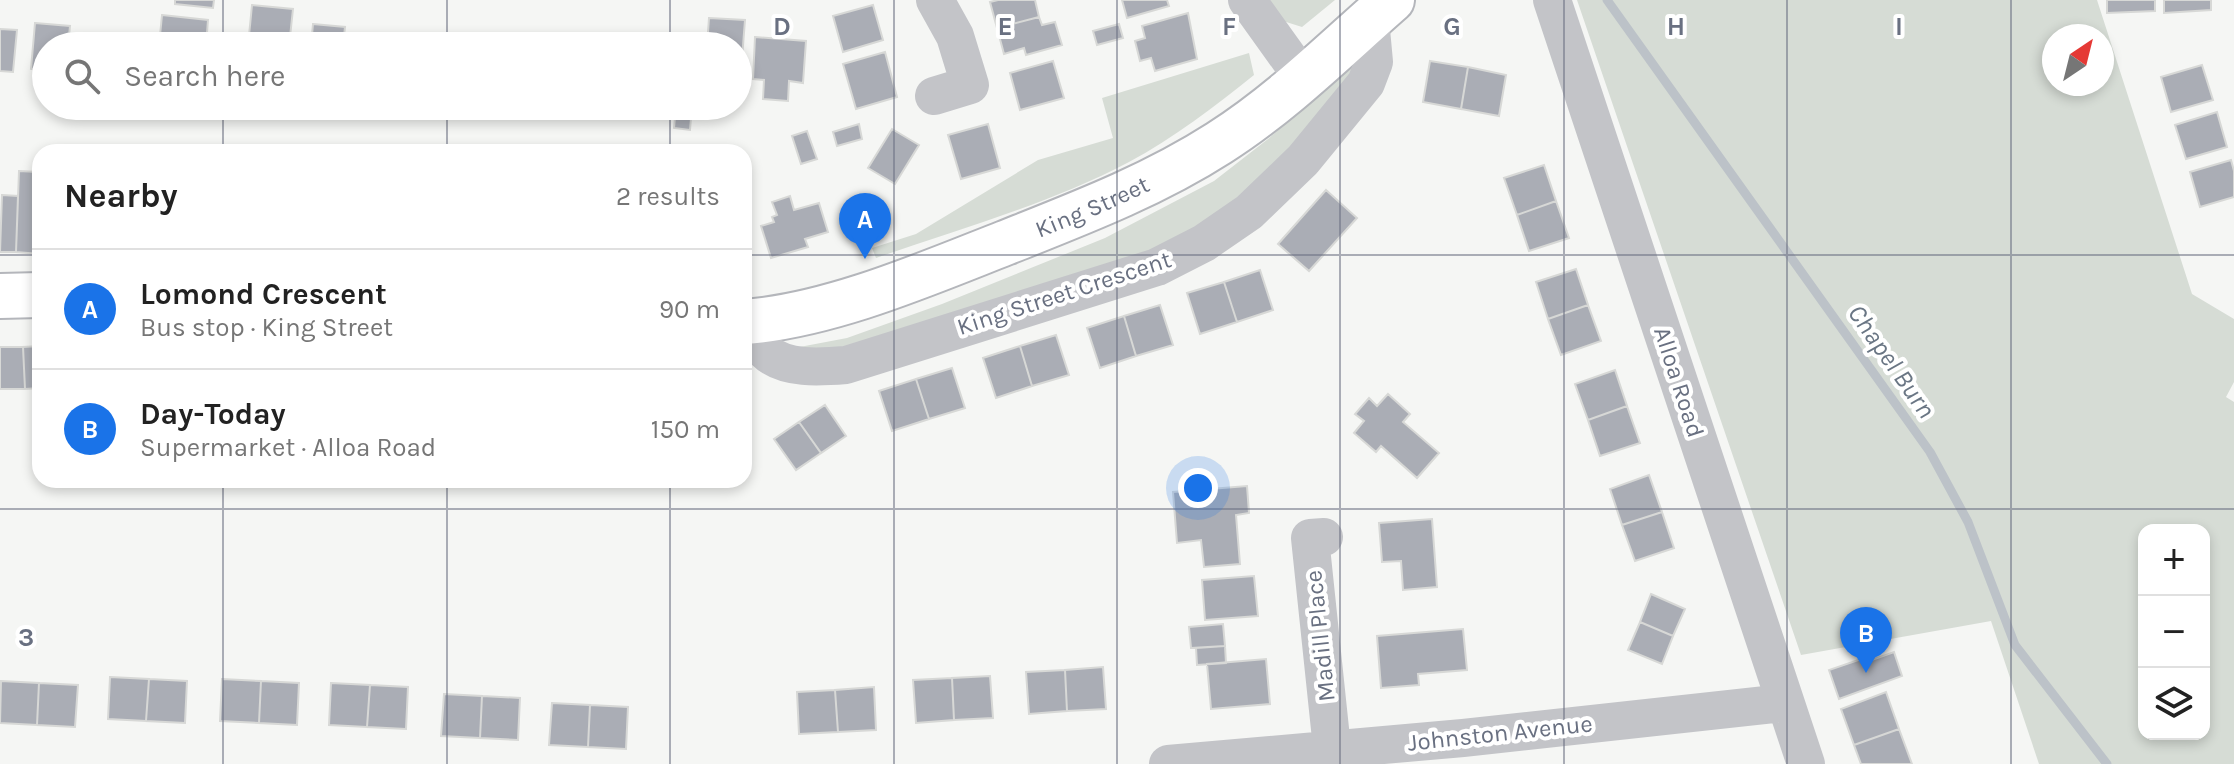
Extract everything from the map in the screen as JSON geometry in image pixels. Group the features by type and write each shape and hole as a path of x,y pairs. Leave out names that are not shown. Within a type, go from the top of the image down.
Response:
{"main road":[{"name":"King Street","path":"752,321 801,313 910,281 1131,192 1221,142 1303,78 1381,10"},
{"path":"0,296 32,295"}],"street":[{"path":"934,96 970,85 955,36 935,0"},
{"path":"1247,0 1303,78"},
{"name":"Alloa Road","path":"1552,0 1806,764"},
{"name":"King Street Crescent","path":"752,329 765,352 787,363 818,367 846,365 1157,267 1204,243 1249,212 1303,160 1366,83 1374,62 1381,10"},
{"name":"Madill Place","path":"1324,537 1310,538 1332,748"},
{"name":"Johnston Avenue","path":"1168,764 1332,748 1464,751 1784,703"}],"shaded area":[{"path":"1270,0 1335,0 1302,27 1283,21"},
{"path":"1577,0 2097,0 2105,24 2042,24 2042,96 2114,96 2114,53 2192,294 2234,319 2234,382 2226,397 2234,402 2234,764 2039,764 1991,621 1801,655"},
{"path":"1249,53 1254,75 1146,153 1068,191 876,258 872,248 916,234 1038,160 1113,138 1102,98"},
{"path":"1350,66 1358,75 1277,174 1192,241 868,348 789,349 847,338 942,304 1105,238 1214,181 1268,139"}],"building":[{"path":"175,0 214,0 213,8 175,4"},
{"path":"1035,0 1039,17 997,28 990,2"},
{"path":"1122,0 1167,0 1169,6 1127,18"},
{"path":"2107,0 2155,0 2155,11 2107,13"},
{"path":"2164,0 2211,0 2211,10 2164,13"},
{"path":"252,5 293,9 291,32 249,32"},
{"path":"873,5 883,40 843,52 833,16"},
{"path":"1188,13 1197,59 1155,71 1151,58 1140,61 1135,41 1145,38 1142,26"},
{"path":"162,15 208,20 207,32 160,32"},
{"path":"1039,17 1042,25 1055,22 1062,45 1026,55 1024,48 1004,54 997,28"},
{"path":"709,18 745,20 744,32 708,32"},
{"path":"35,23 70,26 69,32 34,32"},
{"path":"313,24 345,27 344,32 312,32"},
{"path":"1119,24 1123,38 1097,45 1093,31"},
{"path":"0,29 17,30 13,72 0,71"},
{"path":"755,37 806,41 803,83 789,81 788,101 763,99 764,80 753,79"},
{"path":"885,52 897,97 856,109 843,64"},
{"path":"1053,61 1064,98 1020,110 1010,73"},
{"path":"1430,61 1468,67 1461,109 1423,102"},
{"path":"2202,65 2213,100 2171,112 2161,77"},
{"path":"1468,67 1506,75 1499,116 1461,109"},
{"path":"2217,112 2227,147 2186,159 2175,125"},
{"path":"675,120 691,120 690,130 674,128"},
{"path":"859,124 862,139 837,146 833,132"},
{"path":"988,124 1000,168 961,179 948,135"},
{"path":"892,129 919,145 895,184 868,168"},
{"path":"807,131 817,159 801,164 792,136"},
{"path":"2231,160 2234,197 2200,207 2190,172"},
{"path":"1544,165 1556,201 1517,215 1504,178"},
{"path":"19,171 32,172 32,253 16,252"},
{"path":"1326,190 1357,218 1309,271 1278,244"},
{"path":"2,195 18,196 16,252 0,252"},
{"path":"790,196 794,210 819,203 828,232 805,239 808,247 771,258 761,226 774,222 772,217 777,215 772,202"},
{"path":"1556,201 1569,238 1529,251 1517,215"},
{"path":"1576,269 1588,305 1548,319 1536,282"},
{"path":"1260,270 1273,310 1237,322 1224,282"},
{"path":"1224,282 1237,322 1200,334 1187,293"},
{"path":"1160,305 1173,345 1136,356 1124,316"},
{"path":"1588,305 1601,341 1561,355 1548,319"},
{"path":"1124,316 1136,356 1100,368 1087,328"},
{"path":"1056,335 1069,375 1032,386 1020,346"},
{"path":"32,346 32,389 25,389 23,347"},
{"path":"1020,346 1032,386 996,398 983,358"},
{"path":"0,347 23,347 25,389 0,389"},
{"path":"952,368 965,408 929,419 916,379"},
{"path":"1615,370 1627,406 1588,420 1575,384"},
{"path":"916,379 929,419 892,431 879,391"},
{"path":"1388,394 1410,414 1403,422 1439,453 1417,478 1381,446 1376,452 1354,433 1364,421 1355,414 1369,398 1377,406"},
{"path":"825,405 846,436 821,453 799,422"},
{"path":"1627,406 1640,443 1600,456 1588,420"},
{"path":"799,422 821,453 796,470 774,439"},
{"path":"1649,475 1662,512 1622,525 1610,489"},
{"path":"1247,486 1249,513 1236,515 1240,564 1204,567 1201,540 1177,543 1173,492"},
{"path":"1662,512 1674,548 1635,561 1622,525"},
{"path":"1432,519 1437,587 1403,590 1401,561 1382,562 1379,523"},
{"path":"1254,576 1258,616 1205,620 1202,580"},
{"path":"1651,594 1685,609 1673,636 1640,622"},
{"path":"1640,622 1673,636 1662,664 1628,650"},
{"path":"1223,624 1225,646 1191,648 1189,627"},
{"path":"1463,629 1467,670 1418,674 1419,685 1381,688 1377,636"},
{"path":"1225,646 1226,663 1197,665 1196,648"},
{"path":"1894,652 1902,676 1839,699 1829,670"},
{"path":"1266,659 1270,704 1211,709 1207,664"},
{"path":"1103,667 1106,709 1067,711 1065,670"},
{"path":"1065,670 1067,711 1029,714 1026,672"},
{"path":"990,676 993,718 954,720 952,678"},
{"path":"110,677 149,679 146,721 108,719"},
{"path":"952,678 954,720 916,723 913,680"},
{"path":"149,679 187,681 185,723 146,721"},
{"path":"222,679 261,681 259,723 220,721"},
{"path":"1,681 39,683 37,725 0,723"},
{"path":"261,681 299,683 297,725 259,723"},
{"path":"39,683 78,685 75,727 37,725"},
{"path":"331,683 370,685 367,727 329,725"},
{"path":"370,685 408,687 406,729 367,727"},
{"path":"874,687 876,730 838,732 835,690"},
{"path":"835,690 838,732 799,734 797,692"},
{"path":"1886,692 1899,729 1854,745 1841,709"},
{"path":"444,694 482,696 480,738 441,736"},
{"path":"482,696 520,698 518,740 480,738"},
{"path":"552,703 590,705 588,747 549,745"},
{"path":"590,705 628,707 626,749 588,747"},
{"path":"1899,729 1912,764 1861,764 1854,745"}],"waterway":[{"name":"Chapel Burn","path":"1607,0 1930,452 1968,522 2015,645 2107,764"}],"place":[{"name":"Lomond Crescent","path":"865,259"},
{"name":"Day-Today","path":"1866,673"}]}
